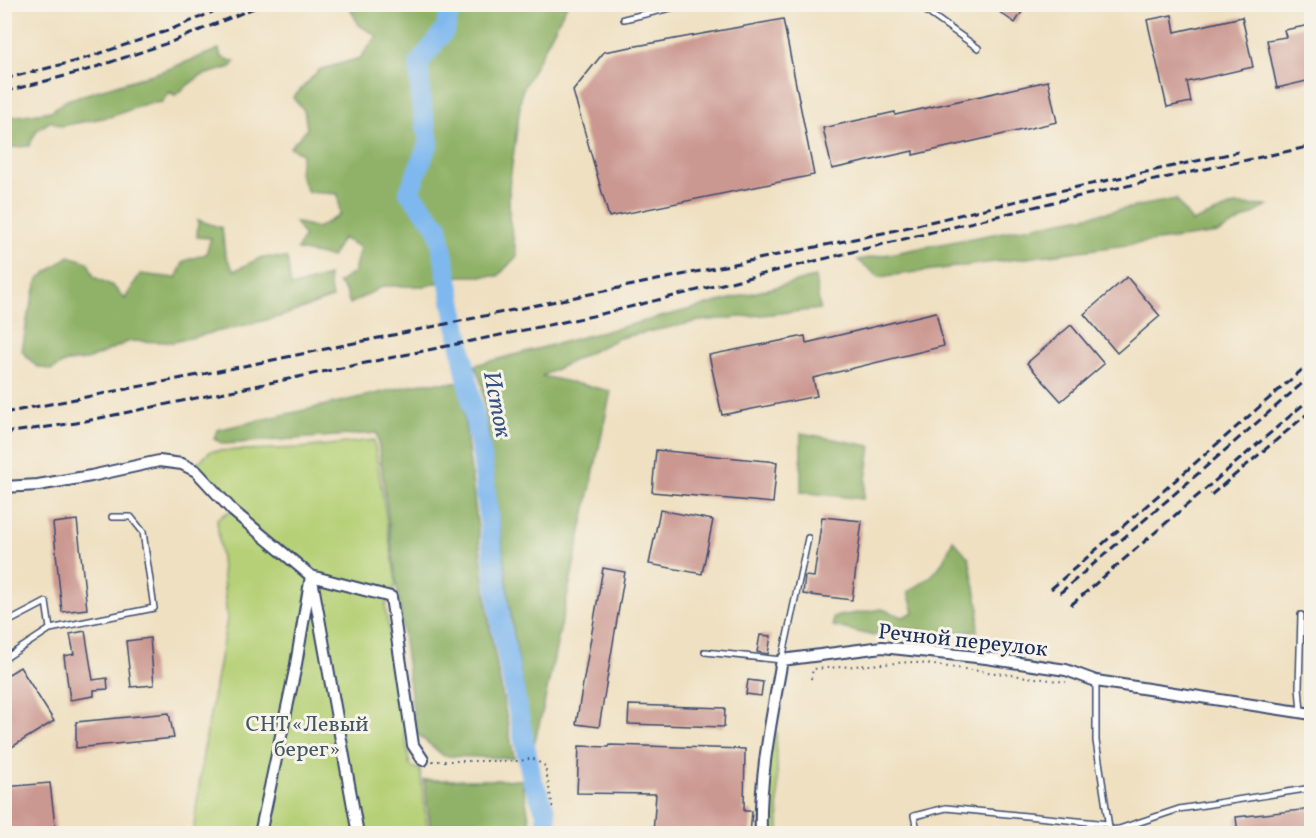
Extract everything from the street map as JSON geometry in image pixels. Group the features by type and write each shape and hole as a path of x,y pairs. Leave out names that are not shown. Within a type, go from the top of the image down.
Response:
{"street":[{"path":"4,487 70,480 159,461 182,464 196,471 233,511 311,576 391,597 412,745 423,760"},
{"path":"260,834 296,670 311,576"},
{"path":"311,576 358,834"},
{"name":"Речной переулок","path":"782,660 882,647 986,658 1066,670 1096,681 1306,713"},
{"path":"761,834 760,814 769,730 782,660"}],"lane":[{"path":"624,20 687,4"},
{"path":"916,4 978,48"},
{"path":"4,659 50,629 154,608 143,532 131,518 112,517"},
{"path":"705,652 782,660 808,538"},
{"path":"4,624 46,602 50,629"},
{"path":"1301,615 1299,687 1306,713"},
{"path":"1096,681 1096,741 1109,829"},
{"path":"918,834 914,816 945,808 1119,829 1179,809 1311,788"}],"path":[{"path":"811,679 813,669 910,662 1072,683"},
{"path":"423,760 520,761 532,758 544,766 553,809"}],"green space":[{"path":"348,5 567,5 522,91 509,187 509,218 517,256 498,276 460,276 426,286 383,286 350,304 346,292 338,283 354,272 360,247 342,238 332,257 297,250 304,236 295,222 317,228 340,215 338,194 308,192 299,173 302,154 290,147 307,129 304,110 293,98 319,70 360,58 377,36 359,25"},
{"path":"219,49 221,57 235,62 231,67 200,76 175,95 169,92 162,102 145,104 113,116 61,126 51,121 37,130 29,146 5,148 5,118 51,111 67,100 166,70"},
{"path":"1176,199 1192,222 1235,205 1268,206 1218,233 879,277 858,260"},
{"path":"198,220 222,228 225,254 234,271 262,257 287,258 291,287 328,276 332,298 279,317 173,342 130,341 87,360 66,362 51,370 36,366 22,351 28,315 38,279 69,256 88,262 94,277 113,286 125,299 140,274 176,278 184,261 206,254 211,238 197,237"},
{"path":"815,277 820,309 700,321 619,338 542,376 611,391 533,748 511,617 482,384 475,365"},
{"path":"422,383 460,383 490,628 514,758 444,756 416,733 377,433 224,444 214,439 217,430"},
{"path":"801,433 871,446 863,499 801,492"},
{"name":"СНТ «Левый берег»","path":"374,440 396,582 385,606 410,766 420,770 428,833 193,834 203,754 227,619 217,519 235,508 196,464 211,451 302,448"},
{"path":"953,540 969,558 979,609 977,631 939,633 892,627 874,636 833,626 833,617 882,609 903,617 914,612 908,592 936,571"},
{"path":"769,730 776,732 779,833 761,834"},
{"path":"424,780 522,780 532,833 431,833"}],"building":[{"path":"988,4 1027,4 1015,23"},
{"path":"1172,15 1175,32 1242,17 1253,67 1187,82 1191,102 1167,107 1147,20"},
{"path":"783,19 814,175 609,217 573,91 604,52"},
{"path":"1311,25 1311,80 1277,88 1267,40 1286,37 1284,30"},
{"path":"1048,81 1057,122 913,155 913,151 832,169 823,128 895,112 895,115"},
{"path":"1127,277 1160,316 1117,353 1084,314"},
{"path":"936,312 944,346 813,378 817,396 722,415 709,355 805,336 806,343"},
{"path":"1071,325 1104,364 1061,401 1027,363"},
{"path":"656,450 777,462 773,503 652,492"},
{"path":"660,510 713,520 702,574 649,564"},
{"path":"822,517 862,521 852,600 803,594 805,576 814,577"},
{"path":"77,520 87,609 62,612 53,523"},
{"path":"603,568 625,572 599,727 576,724"},
{"path":"85,631 93,680 107,678 108,689 94,690 94,696 70,700 64,656 74,654 70,634"},
{"path":"760,635 771,636 768,654 757,652"},
{"path":"150,638 154,685 131,687 126,641"},
{"path":"20,667 54,721 4,752 4,677"},
{"path":"748,680 763,682 761,696 746,694"},
{"path":"629,705 725,708 724,727 628,724"},
{"path":"169,713 174,738 76,748 76,722"},
{"path":"610,745 745,749 744,811 752,811 750,834 653,834 656,794 577,793 579,746 609,747"},
{"path":"50,783 56,834 4,834 4,787"},
{"path":"1311,809 1311,832 1238,834 1236,817"}],"waterway":[{"name":"Исток","path":"452,4 445,30 419,63 421,102 429,142 409,192 438,227 482,456 501,625 532,780 546,812 547,834"}],"railway":[{"path":"4,79 80,60 167,31 232,4"},
{"path":"4,92 84,71 171,42 264,4"},
{"path":"4,433 76,423 597,315 1062,200 1312,146"},
{"path":"4,413 234,368 888,232 1059,191 1238,152"},
{"path":"1051,589 1312,361"},
{"path":"1060,593 1312,375"},
{"path":"1071,605 1312,397"},
{"path":"1211,495 1312,410"}]}
